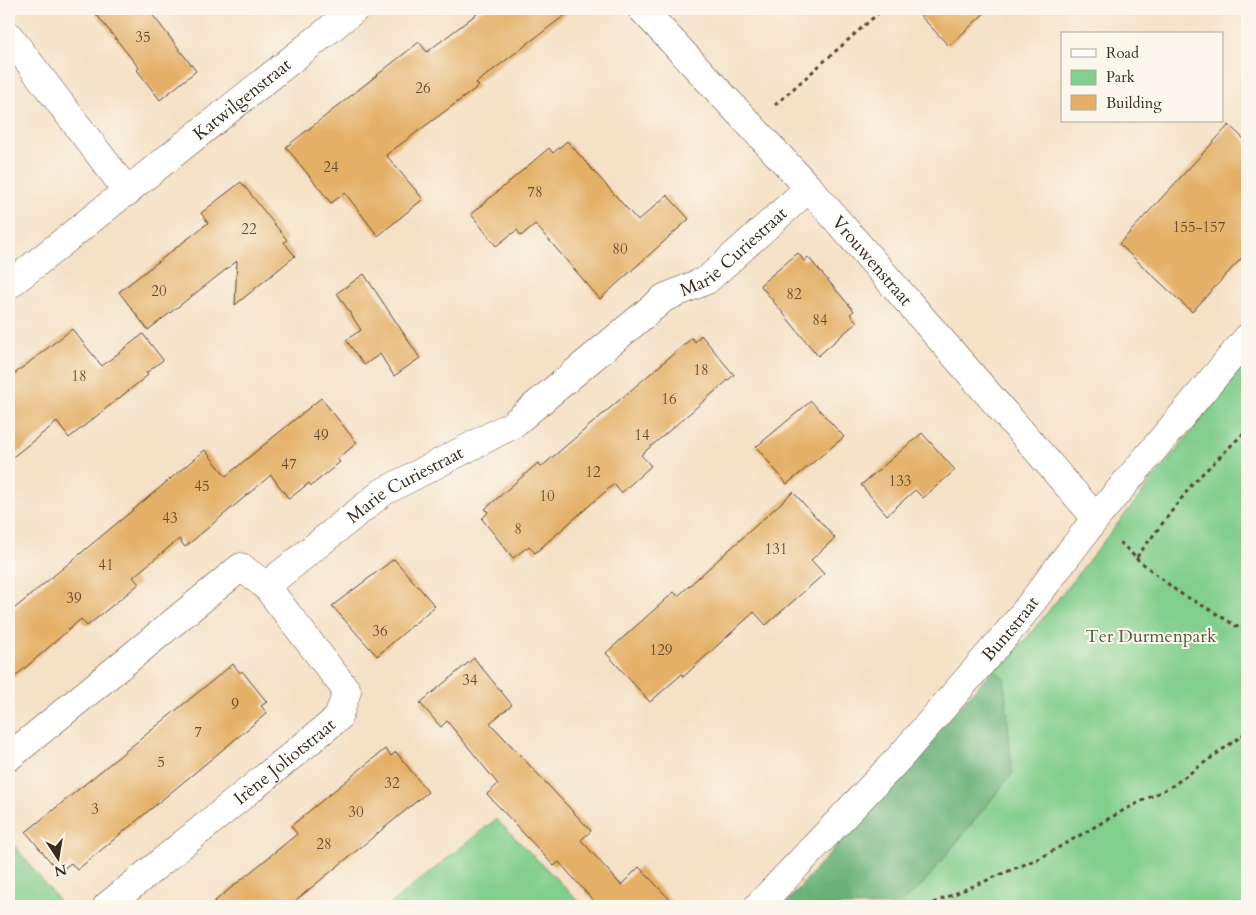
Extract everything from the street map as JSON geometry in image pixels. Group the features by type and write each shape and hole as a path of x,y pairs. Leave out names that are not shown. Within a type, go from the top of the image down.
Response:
{"street":[{"name":"Katwilgenstraat","path":"9,285 128,192 355,9"},
{"name":"Vrouwenstraat","path":"642,9 809,188 1096,518"},
{"path":"9,36 128,192"},
{"name":"Marie Curiestraat","path":"266,586 383,492 512,425 664,298 707,280 809,188"},
{"name":"Buntstraat","path":"758,906 906,749 1016,623 1096,518 1247,338"},
{"path":"9,757 241,567 266,586"},
{"name":"Irène Joliotstraat","path":"107,906 338,718 347,691 266,586"}],"path":[{"path":"751,127 883,9"},
{"path":"1136,558 1194,482 1247,430"},
{"path":"1096,518 1136,558 1178,592 1247,633"},
{"path":"926,906 1042,857 1124,810 1172,786 1247,732"}],"green space":[{"name":"Ter Durmenpark","path":"1247,361 1247,906 897,906 921,886 1012,774 1004,678 993,669 1027,638"},
{"path":"993,669 1004,678 1012,774 921,886 897,906 783,906"},
{"path":"496,819 584,906 388,906"},
{"path":"9,839 63,906 9,906"}],"building":[{"path":"92,9 148,9 196,71 160,100 137,70 139,68"},
{"path":"483,9 573,9 476,83 479,86 386,155 423,199 378,236 345,193 331,203 286,147 419,42 427,52"},
{"path":"914,9 989,9 949,46"},
{"path":"1229,125 1247,142 1247,252 1192,312 1119,244"},
{"path":"567,141 638,221 667,195 689,219 600,299 535,224 521,236 517,230 496,246 471,214 549,148 553,153"},
{"path":"241,182 287,240 284,242 295,256 235,305 237,261 148,330 119,292 208,223 201,213"},
{"path":"798,253 804,261 808,257 854,311 850,314 857,322 818,356 760,285"},
{"path":"364,274 420,358 394,376 380,354 364,365 346,340 361,330 337,293"},
{"path":"72,329 102,366 143,334 163,360 146,373 148,375 69,438 57,422 9,460 9,378"},
{"path":"701,335 734,375 641,455 651,466 621,493 614,484 535,553 529,546 513,558 482,519 488,512 485,509 538,463 541,467 692,338 695,342"},
{"path":"321,398 357,443 337,459 340,462 311,486 309,483 289,499 271,475 185,547 179,539 133,577 139,584 87,626 81,619 9,682 9,613 205,450 226,476"},
{"path":"811,401 844,437 787,484 756,447"},
{"path":"922,433 955,470 923,498 915,490 887,515 861,485"},
{"path":"793,492 835,538 811,560 824,574 766,625 754,612 683,677 682,674 650,702 606,653 674,592 678,596"},
{"path":"394,559 435,606 377,656 332,606"},
{"path":"474,658 512,705 490,723 591,831 581,840 621,885 639,867 676,906 598,906 559,862 554,866 487,794 498,784 447,721 441,727 420,703"},
{"path":"233,664 240,673 242,671 267,702 261,706 267,713 77,870 71,863 59,872 26,832"},
{"path":"385,749 391,756 396,752 428,792 289,906 209,906 297,834 291,826"}]}
